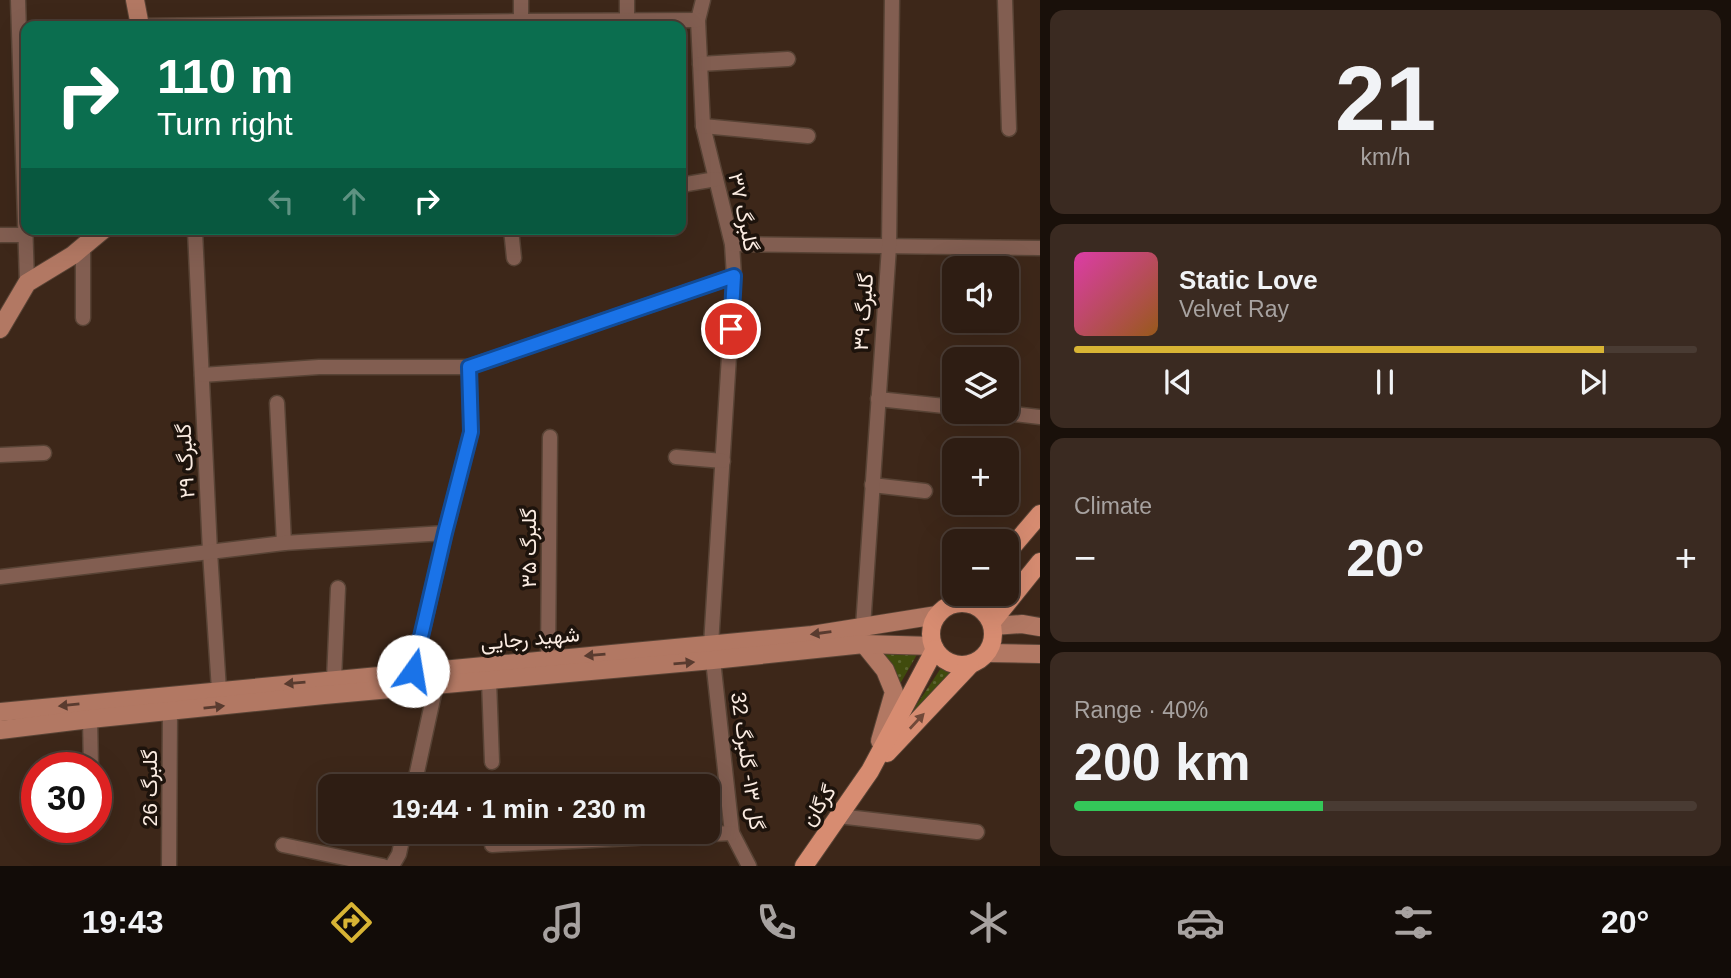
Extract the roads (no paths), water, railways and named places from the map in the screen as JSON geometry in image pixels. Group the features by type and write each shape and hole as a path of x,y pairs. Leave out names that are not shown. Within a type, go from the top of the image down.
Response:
{"main road":[{"path":"135,0 139,21"},
{"path":"0,329 27,283 97,235"},
{"path":"1019,539 1040,514"},
{"path":"992,624 1040,562"},
{"path":"948,606 937,615 931,636 939,656 958,666 980,661 993,643 992,624 985,612 977,606"},
{"name":"شهید رجایی","path":"863,636 937,615"},
{"path":"992,624 1040,627"},
{"name":"شهید رجایی","path":"0,730 489,681 712,652 811,635 863,636 934,648"},
{"path":"863,636 885,670 894,692 870,771"},
{"path":"870,771 934,648"},
{"name":"شهید رجایی","path":"0,712 413,671 548,660 712,652"},
{"path":"988,653 1040,654"},
{"path":"870,771 970,665"},
{"name":"گرگان","path":"804,866 870,771"}],"street":[{"path":"18,0 21,101"},
{"path":"521,0 521,21"},
{"path":"627,0 627,21 698,20"},
{"name":"گلبرگ ۳۷","path":"703,0 698,20 703,126 732,244 734,276 712,652"},
{"name":"گلبرگ ۳۹","path":"863,636 889,247 892,0"},
{"path":"1004,0 1009,129"},
{"path":"700,64 788,59"},
{"path":"703,126 808,136"},
{"path":"686,184 716,179"},
{"path":"0,235 25,235 27,283"},
{"name":"گلبرگ ۲۹","path":"195,235 219,690"},
{"path":"512,235 514,258"},
{"path":"732,244 1040,248"},
{"path":"83,247 83,318"},
{"path":"202,375 319,367 469,367 734,276"},
{"path":"413,671 471,432 469,367"},
{"path":"878,399 942,406"},
{"path":"277,403 284,542"},
{"path":"1019,415 1040,417"},
{"name":"گلبرگ ۳۵","path":"548,660 550,437"},
{"path":"0,455 44,453"},
{"path":"676,457 723,461"},
{"path":"872,485 925,491"},
{"path":"0,577 284,542 445,533"},
{"path":"334,679 338,588"},
{"name":"گل ۱۳- گلبرگ 32","path":"712,652 732,833 750,866"},
{"path":"489,681 492,762"},
{"path":"417,774 436,685"},
{"name":"گلبرگ 26","path":"169,866 170,711"},
{"path":"90,719 91,752"},
{"path":"838,816 977,832"},
{"path":"492,845 732,833"},
{"path":"392,866 401,844"},
{"path":"283,845 383,866"}]}
